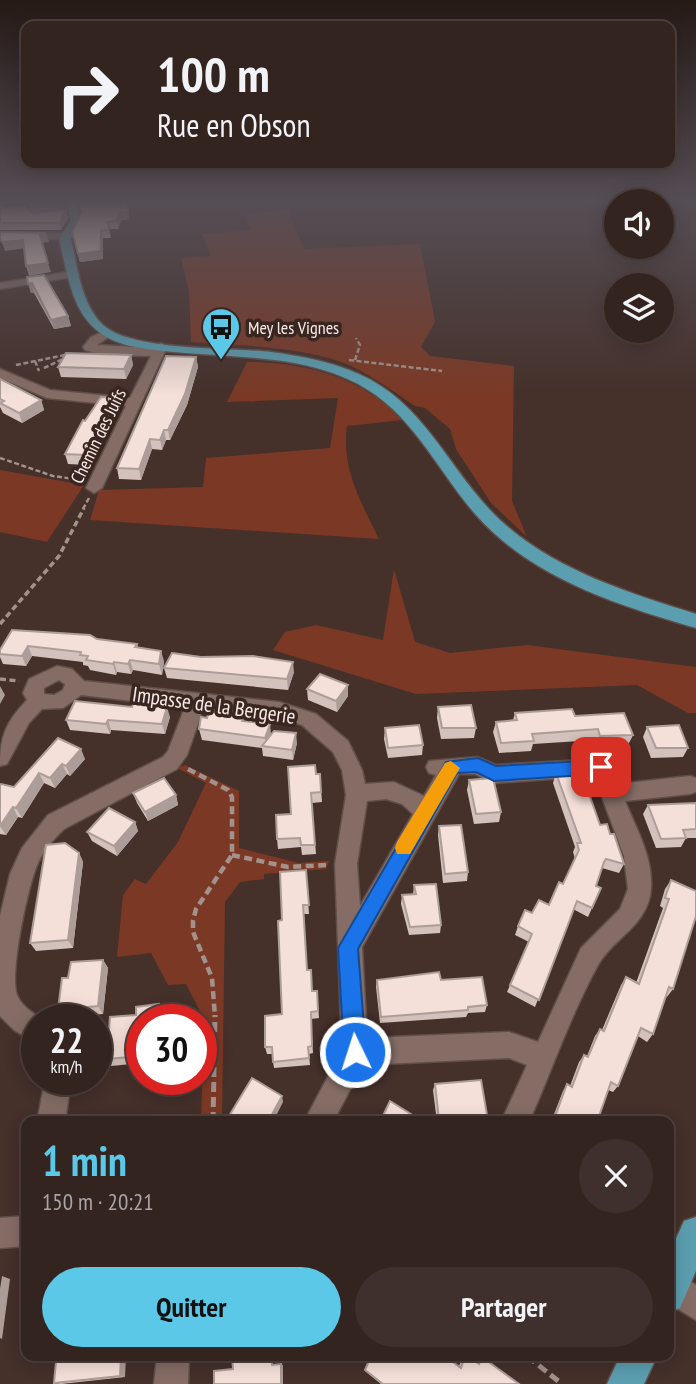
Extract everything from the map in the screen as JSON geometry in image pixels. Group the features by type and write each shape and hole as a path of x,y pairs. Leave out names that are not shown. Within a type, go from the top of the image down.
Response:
{"main road":[{"path":"72,267 88,311 97,326 107,334 163,349 272,356 320,365 361,380 402,407 424,430 483,513 529,553 570,577 696,621"},
{"path":"679,1296 696,1233"},
{"path":"625,1384 636,1361"}],"street":[{"path":"0,286 74,274"},
{"path":"107,334 95,340 89,347 105,351 163,349"},
{"name":"Chemin des Juifs","path":"94,488 163,349"},
{"path":"6,370 47,394 137,403"},
{"name":"Impasse de la Bergerie","path":"0,758 22,718 38,701 34,688 49,675 65,674 75,681 75,687 279,710 309,719 341,747 352,771 357,796"},
{"path":"38,701 56,703 65,700 75,687"},
{"path":"21,1020 11,1013 3,999 2,982 24,862 42,834 57,821 170,763 177,755 196,702"},
{"path":"348,948 424,811 444,767 478,765 494,774 601,767 638,867 640,894 629,915 601,941 590,956 517,1116"},
{"path":"611,794 690,785"},
{"path":"321,1116 355,1052 346,864 357,796 381,789 400,790 415,800 424,811"},
{"path":"355,1052 509,1045 542,1057"},
{"path":"52,1116 56,1095"},
{"path":"0,1233 21,1231"},
{"path":"171,1384 173,1361"}],"path":[{"path":"355,360 360,345 356,338"},
{"path":"6,370 72,354 44,369"},
{"path":"320,365 332,361 355,360 442,371"},
{"path":"35,361 39,371"},
{"path":"0,458 52,476 90,481 94,488"},
{"name":"Chemin des Juifs","path":"0,624 59,556 94,488"},
{"path":"177,755 190,771 232,795 232,855 196,909 193,921 193,932 212,978 215,1004 213,1116"},
{"path":"232,855 288,867 346,864"},
{"path":"533,1361 562,1384"}],"shaded area":[{"path":"183,267 424,267 435,322 421,347 430,356 514,366 512,501 527,537 491,503 456,449 450,429 425,408 415,406 368,375 334,360 273,348 191,342 189,290"},
{"path":"247,362 290,365 331,375 369,393 402,420 347,426 350,470 359,498 379,539 90,520 99,490 203,487 206,458 330,448 338,398 227,402"},
{"path":"0,470 84,485 47,542 0,532"},
{"path":"394,569 415,642 450,653 527,645 696,667 696,713 688,713 637,685 416,694 273,650 285,632 316,625 383,640"},
{"path":"185,765 239,791 239,848 299,863 329,861 326,869 264,874 264,879 240,882 225,902 222,1116 201,1116 202,1095 217,1095 217,1004 196,1004 186,984 168,985 151,953 117,957 123,895 135,879 146,884 178,842 206,783 177,768"}],"building":[{"path":"44,275 68,316 51,320 32,283 28,284 27,277"},
{"path":"66,353 131,355 124,369 58,367"},
{"path":"166,356 196,357 185,394 168,430 164,430 160,440 150,439 139,469 117,468"},
{"path":"0,379 41,400 19,413 0,403 4,401 0,399"},
{"path":"101,397 115,398 86,455 65,454 83,420 85,421"},
{"path":"12,630 90,635 97,639 137,644 135,647 161,651 159,664 130,660 128,664 113,664 86,660 88,656 80,655 81,652 28,646 22,656 0,654"},
{"path":"172,653 201,657 253,656 293,662 287,679 164,668"},
{"path":"320,674 348,685 336,701 307,689"},
{"path":"75,701 132,707 134,702 167,707 162,724 108,720 106,724 66,720"},
{"path":"471,705 476,728 442,728 438,707"},
{"path":"572,709 575,716 624,713 633,735 600,736 598,729 532,734 534,741 501,743 496,722 517,720 515,713"},
{"path":"209,711 244,716 242,721 270,724 265,738 199,729 201,717 207,718"},
{"path":"419,725 423,745 388,748 385,728"},
{"path":"679,725 688,748 656,748 647,727"},
{"path":"274,731 296,733 292,750 262,746"},
{"path":"58,738 81,749 66,766 62,764 50,778 39,773 16,808 13,807 0,826 0,785 14,787"},
{"path":"315,765 316,774 320,774 321,792 311,793 315,845 301,845 300,838 277,839 276,815 291,814 288,767"},
{"path":"581,771 600,825 607,824 610,834 614,834 624,864 606,859 596,886 601,888 592,908 577,901 539,1000 510,985 532,934 518,926 525,910 532,913 539,900 549,905 559,882 563,884 579,850 577,843 581,843 556,773"},
{"path":"164,778 176,795 145,812 133,793"},
{"path":"493,778 501,812 476,814 469,780"},
{"path":"696,803 696,829 683,830 686,838 661,839 648,805"},
{"path":"109,808 135,822 114,846 87,832"},
{"path":"461,825 468,872 445,874 439,826"},
{"path":"65,843 79,853 68,940 30,943 46,845"},
{"path":"306,870 309,905 303,905 307,970 311,970 312,991 317,991 318,1011 311,1012 312,1046 308,1047 309,1058 273,1062 272,1047 265,1047 265,1016 282,1014 278,921 282,920 280,872"},
{"path":"671,880 696,891 696,916 673,989 669,987 653,1034 641,1028 618,1086 611,1082 599,1116 555,1116 567,1084 572,1087 584,1055 588,1057 600,1029 604,1031 626,977 639,984 669,899 665,898"},
{"path":"436,884 441,925 410,927 402,895 416,894 414,885"},
{"path":"103,960 98,1004 59,1004 62,978 68,978 71,962"},
{"path":"439,972 441,980 482,977 487,1005 468,1007 468,1010 381,1017 377,980"},
{"path":"126,1016 126,1057 112,1059 112,1017"},
{"path":"252,1078 282,1096 271,1116 229,1116"},
{"path":"481,1080 487,1115 439,1116 435,1084"},
{"path":"390,1101 414,1116 383,1116"},
{"path":"121,1361 120,1376 54,1383 56,1362"},
{"path":"232,1361 272,1361 272,1365 281,1364 281,1384 214,1384 214,1371 233,1369"},
{"path":"369,1361 452,1361 461,1368 463,1361 475,1361 479,1364 480,1361 487,1361 519,1384 383,1384 365,1370"}],"slow traffic":[{"path":"404,848 451,768"}],"place":[{"name":"Mey les Vignes","path":"221,361"}],"route":[{"path":"355,1052 348,948 452,766 478,765 494,774 601,767"}]}
